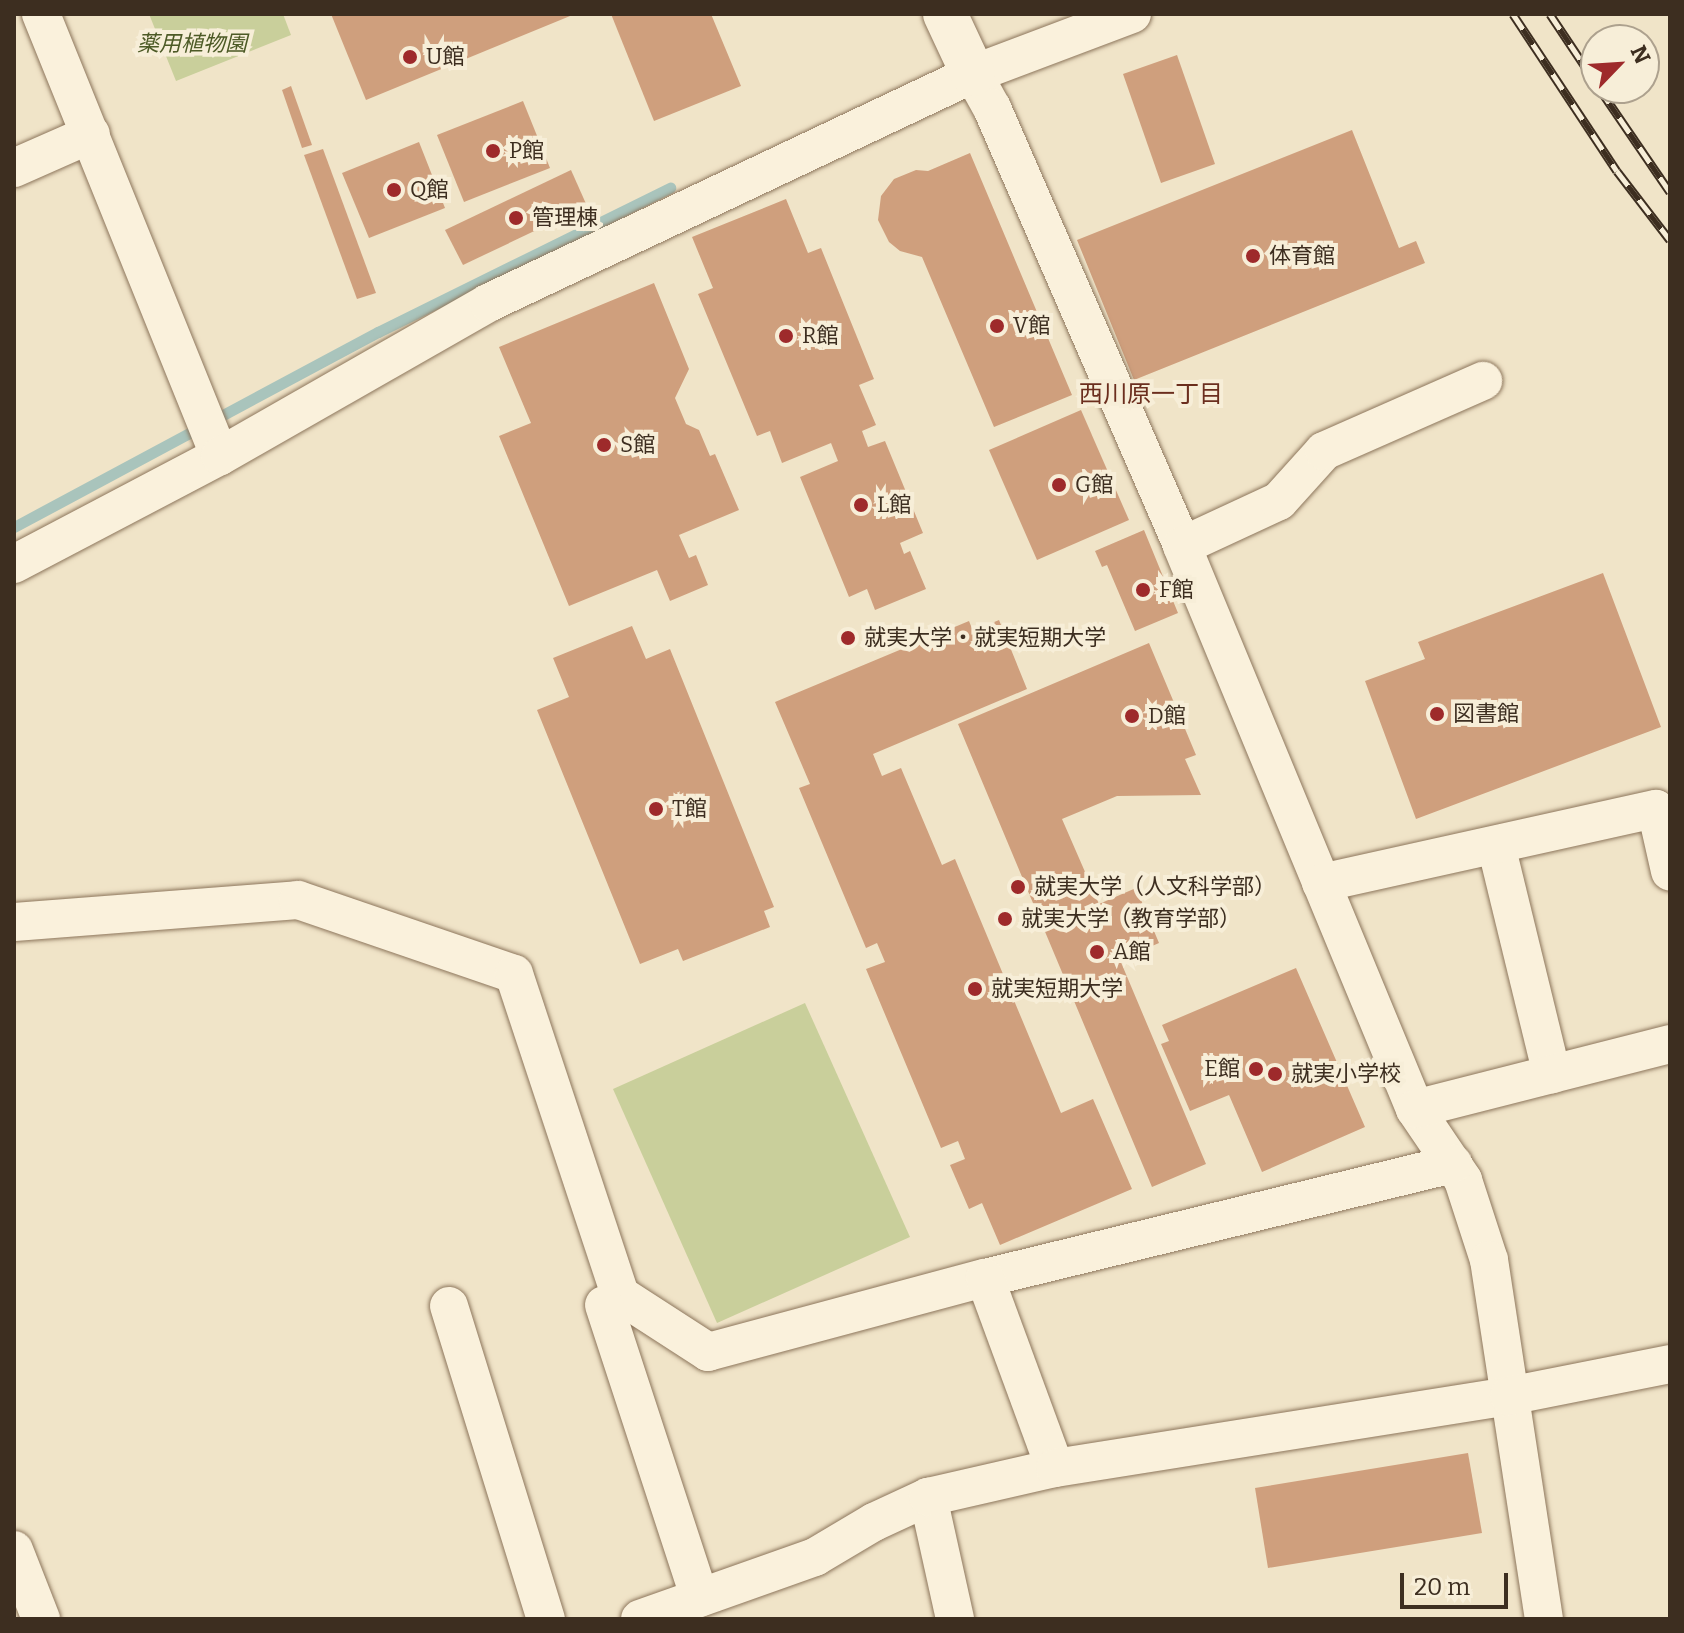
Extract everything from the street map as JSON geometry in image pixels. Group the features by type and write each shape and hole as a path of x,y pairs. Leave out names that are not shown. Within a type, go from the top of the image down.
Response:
{"street":[{"path":"41,14 210,434"},
{"path":"945,14 992,108 1182,546 1415,1109 1463,1180 1489,1260 1544,1619"},
{"path":"14,564 210,434 973,74 1132,14"},
{"path":"14,168 91,134"},
{"path":"1182,546 1279,501 1324,451 1483,381"},
{"path":"1321,883 1656,809 1670,871"},
{"path":"1496,845 1552,1074"},
{"path":"14,922 298,900 514,974 620,1295 708,1352 985,1278 1453,1164"},
{"path":"1415,1109 1670,1044"},
{"path":"985,1278 1055,1468"},
{"path":"604,1305 700,1598"},
{"path":"449,1306 546,1619"},
{"path":"640,1619 815,1557 874,1522 928,1497 1055,1468 1509,1396 1670,1364"},
{"path":"928,1497 955,1619"},
{"path":"14,1550 41,1619"}],"green space":[{"name":"薬用植物園","path":"149,14 283,14 291,35 176,81"},
{"path":"805,1003 910,1237 717,1323 613,1089"}],"building":[{"name":"U館","path":"331,14 575,14 366,100"},
{"path":"611,14 711,14 741,86 654,121"},
{"path":"1177,55 1215,164 1161,183 1123,74"},
{"path":"291,86 312,145 302,148 282,90"},
{"name":"P館","path":"523,101 550,168 464,202 437,135"},
{"name":"体育館","path":"1352,130 1399,248 1416,241 1425,263 1134,380 1077,240"},
{"name":"Q館","path":"419,142 445,208 369,238 342,173"},
{"path":"323,149 376,293 357,299 304,155"},
{"name":"V館","path":"970,153 1072,395 994,427 922,257 900,251 889,242 878,220 881,196 894,179 916,170 928,171"},
{"name":"管理棟","path":"571,170 587,206 463,265 445,230"},
{"name":"R館","path":"786,199 808,253 821,248 874,379 859,385 876,425 862,431 868,447 885,441 923,533 900,543 904,554 910,551 926,589 875,610 867,589 849,597 800,477 838,461 831,443 782,463 770,431 757,436 698,294 713,288 692,237"},
{"name":"S館","path":"654,283 689,369 675,398 686,424 699,430 710,456 715,454 739,510 679,535 689,558 696,555 708,585 670,601 657,570 569,606 499,436 531,423 499,347"},
{"name":"G館","path":"1081,410 1129,520 1037,560 989,450"},
{"name":"F館","path":"1144,530 1178,613 1135,631 1107,565 1102,567 1095,551"},
{"path":"1603,573 1661,727 1416,819 1365,681 1425,659 1418,642"},
{"path":"999,620 1027,689 873,754 882,776 901,768 942,865 955,859 1061,1113 1093,1099 1132,1189 1000,1245 982,1203 969,1209 950,1165 965,1159 958,1141 941,1148 866,969 885,962 877,943 866,948 799,788 810,784 775,702 969,621 973,631"},
{"name":"T館","path":"632,626 646,659 670,649 774,907 764,911 770,927 683,961 678,949 640,964 537,710 569,697 553,658"},
{"name":"A館","path":"1149,643 1196,755 1185,759 1201,795 1117,796 1062,819 1099,904 1136,888 1159,943 1120,960 1206,1164 1152,1187 958,724"},
{"name":"E館","path":"1296,968 1365,1127 1262,1172 1229,1095 1190,1111 1161,1044 1169,1041 1162,1025"},
{"path":"1468,1453 1482,1533 1268,1568 1255,1488"}],"waterway":[{"path":"14,527 378,332 670,188"}],"railway":[{"path":"1513,14 1617,171 1670,240"},
{"path":"1550,14 1580,59"},
{"path":"1610,104 1670,192"}],"place":[{"name":"U館","path":"410,57"},
{"name":"P館","path":"493,151"},
{"name":"Q館","path":"394,190"},
{"name":"管理棟","path":"516,218"},
{"name":"体育館","path":"1253,256"},
{"name":"V館","path":"997,326"},
{"name":"R館","path":"786,336"},
{"name":"S館","path":"604,445"},
{"name":"G館","path":"1059,485"},
{"name":"L館","path":"861,505"},
{"name":"F館","path":"1143,590"},
{"name":"就実大学・就実短期大学","path":"848,638"},
{"name":"図書館","path":"1437,714"},
{"name":"D館","path":"1132,716"},
{"name":"T館","path":"656,809"},
{"name":"就実大学（人文科学部）","path":"1018,887"},
{"name":"就実大学（教育学部）","path":"1005,919"},
{"name":"A館","path":"1097,952"},
{"name":"就実短期大学","path":"975,989"},
{"name":"E館","path":"1256,1069"},
{"name":"就実小学校","path":"1275,1074"}],"district":[{"name":"西川原一丁目","path":"1151,395"}]}
